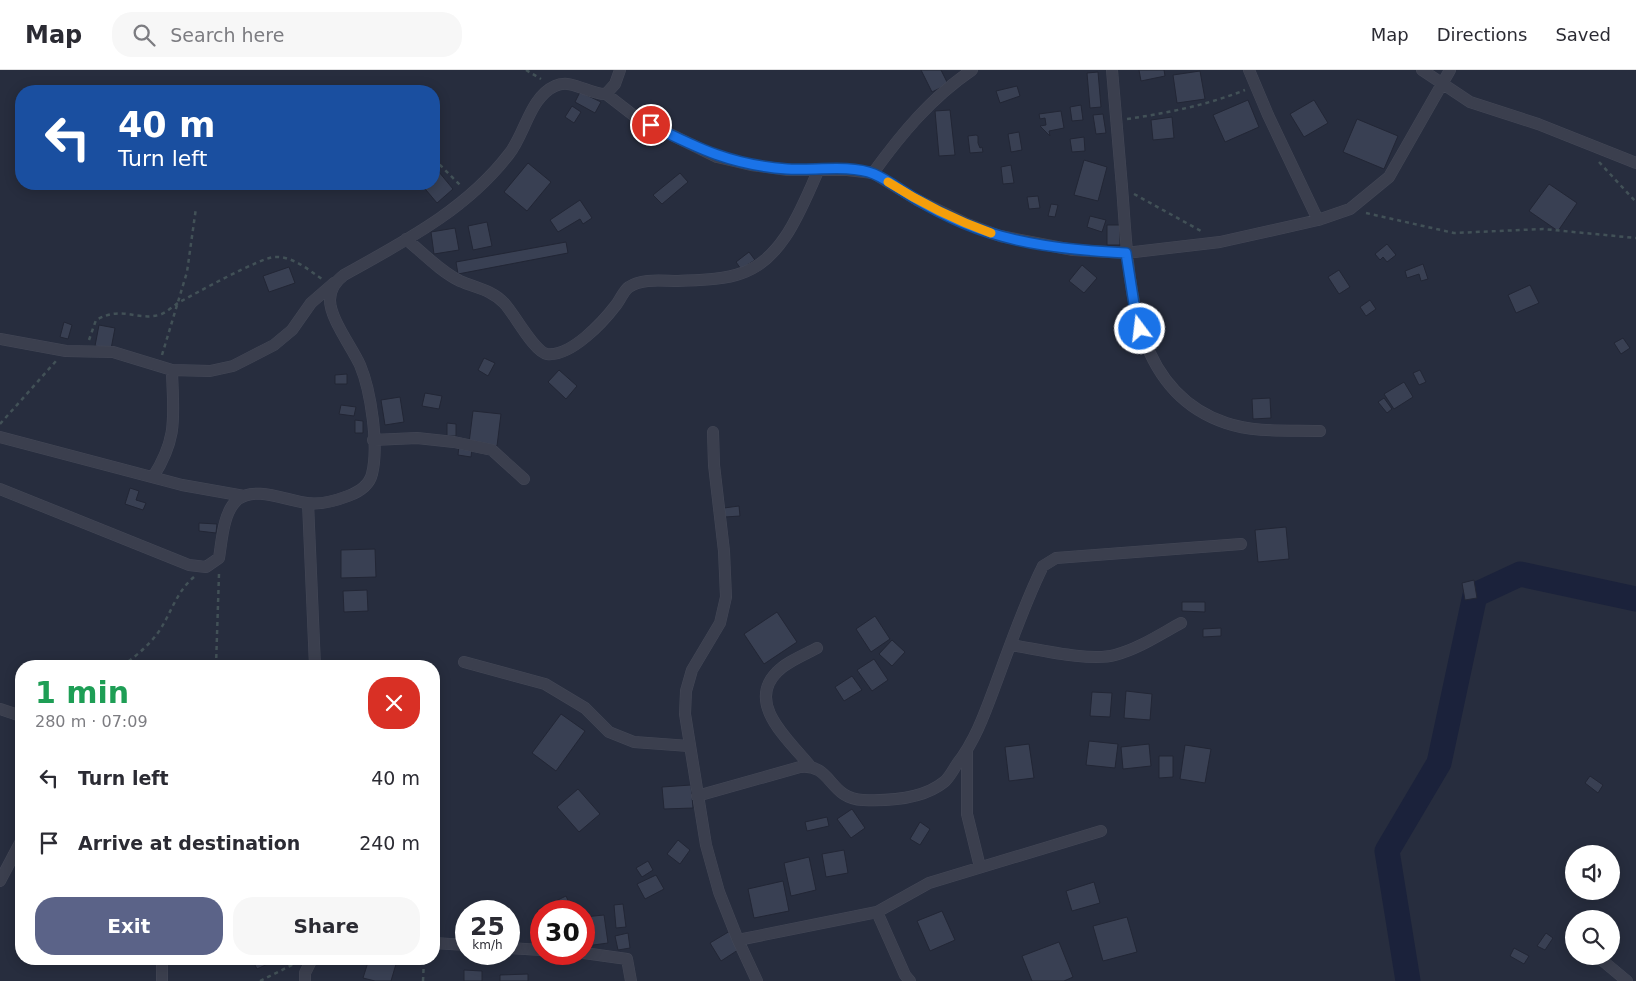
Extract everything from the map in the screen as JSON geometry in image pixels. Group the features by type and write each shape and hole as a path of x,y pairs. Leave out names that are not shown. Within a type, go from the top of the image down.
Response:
{"street":[{"path":"0,339 66,351 113,352 172,370 210,371 233,366 274,345 292,330 311,303 344,275 446,216 492,177 515,148 544,92 553,86 567,84 599,95 606,94 615,84 620,70"},
{"path":"873,173 904,130 931,101 972,70"},
{"path":"1112,70 1126,253 1134,304 1150,356 1169,384 1183,399 1204,413 1227,424 1266,430 1320,431"},
{"path":"1249,70 1254,86 1318,220"},
{"path":"1422,70 1470,102 1538,124 1636,164"},
{"path":"606,94 637,118 717,157 751,165 788,170 873,173 917,200 964,223 1000,236 1073,250 1126,253 1220,242 1318,220 1350,209 1389,177 1450,70"},
{"path":"406,240 459,280 494,294 505,304 536,346 544,354 550,354 561,352 578,343 602,323 629,287 645,282 741,274 760,264 784,239 819,170"},
{"path":"0,436 182,485 244,496 270,496 308,504 323,503 360,491 369,482 372,474 373,440 367,387 360,366 334,313 330,300 332,284"},
{"path":"154,477 167,456 172,439 172,370"},
{"path":"713,432 714,465 724,551 726,596 720,623 692,670 686,691 684,714 696,796 706,845 719,892 738,940 758,981"},
{"path":"373,440 426,439 454,442 492,450 524,479"},
{"path":"0,488 189,565 206,567 219,558 229,513 236,501 244,496"},
{"path":"308,504 315,660"},
{"path":"696,796 800,766 818,768 839,792 861,800 896,798 924,793 944,782 967,751 984,716 1043,566 1056,558 1241,544"},
{"path":"1011,645 1080,655 1113,656 1138,647 1180,623"},
{"path":"810,766 768,713 764,700 767,684 778,671 816,648"},
{"path":"464,662 545,684 585,708 609,732 634,742 689,746"},
{"path":"0,708 15,714"},
{"path":"967,751 967,814 980,867"},
{"path":"738,940 877,912 929,883 1101,831"},
{"path":"0,881 15,852"},
{"path":"877,912 904,975 910,981"},
{"path":"440,943 455,944"},
{"path":"595,955 627,959 631,981"},
{"path":"162,965 162,981"},
{"path":"305,981 305,973 309,965"},
{"path":"1608,965 1627,981"}],"path":[{"path":"526,70 553,86"},
{"path":"1116,120 1171,112 1217,101 1254,86"},
{"path":"1588,144 1598,162 1636,202"},
{"path":"440,164 470,196"},
{"path":"1122,187 1220,242"},
{"path":"158,366 187,272 196,208"},
{"path":"1350,209 1454,233 1543,229 1636,238"},
{"path":"85,350 96,320 107,314 117,312 148,316 160,315 178,302 254,263 274,257 298,261 332,284"},
{"path":"0,424 66,351"},
{"path":"216,660 219,558"},
{"path":"129,660 158,634 174,600 185,584 206,567"},
{"path":"260,981 292,965"},
{"path":"423,981 424,965"}],"building":[{"path":"921,70 941,70 948,84 932,92"},
{"path":"1139,70 1164,70 1165,76 1141,81"},
{"path":"1200,71 1205,99 1177,103 1173,75"},
{"path":"1098,72 1101,107 1090,108 1087,73"},
{"path":"1017,86 1020,96 1000,103 996,91"},
{"path":"580,92 601,102 595,113 575,102"},
{"path":"1248,100 1259,127 1225,142 1213,115"},
{"path":"1314,100 1328,123 1304,137 1290,114"},
{"path":"1081,105 1083,120 1072,121 1070,107"},
{"path":"572,106 581,112 574,123 565,117"},
{"path":"950,110 955,155 939,156 935,111"},
{"path":"1061,111 1064,128 1049,131 1050,136 1040,126 1046,125 1045,118 1040,119 1039,114"},
{"path":"1103,114 1106,133 1096,134 1093,115"},
{"path":"1172,117 1174,138 1153,140 1151,120"},
{"path":"1357,119 1398,136 1384,169 1343,152"},
{"path":"1019,132 1022,150 1011,152 1008,134"},
{"path":"976,135 983,152 970,153 968,136"},
{"path":"1084,137 1085,151 1072,152 1070,139"},
{"path":"1084,160 1107,167 1098,201 1074,195"},
{"path":"528,163 551,182 527,211 504,192"},
{"path":"1011,165 1014,183 1003,184 1001,167"},
{"path":"440,173 453,189 437,203 426,190 440,190"},
{"path":"680,173 688,182 662,204 653,195"},
{"path":"1549,184 1577,203 1558,231 1529,211"},
{"path":"1038,196 1040,208 1029,209 1027,197"},
{"path":"580,200 592,218 583,224 580,219 558,232 550,220"},
{"path":"1051,204 1058,205 1055,217 1048,216"},
{"path":"1090,216 1106,220 1102,232 1087,227"},
{"path":"487,222 492,246 473,250 468,226"},
{"path":"1107,225 1120,225 1120,245 1107,245"},
{"path":"455,228 459,250 434,254 431,232"},
{"path":"566,242 568,253 458,274 456,262"},
{"path":"1387,244 1396,255 1387,262 1383,257 1380,260 1375,254"},
{"path":"749,252 755,260 741,269 736,262"},
{"path":"1423,264 1428,279 1421,281 1419,274 1407,278 1405,271"},
{"path":"1082,265 1097,278 1084,293 1069,281"},
{"path":"289,267 295,283 269,292 263,276"},
{"path":"1339,270 1350,287 1339,294 1328,277"},
{"path":"1530,285 1539,303 1516,313 1508,295"},
{"path":"1370,300 1376,309 1366,316 1360,307"},
{"path":"64,322 72,325 68,339 60,337"},
{"path":"99,325 115,328 111,349 95,346"},
{"path":"1623,338 1630,348 1621,354 1614,343"},
{"path":"484,358 495,363 488,376 478,370"},
{"path":"559,370 577,386 566,399 548,382"},
{"path":"1420,370 1426,382 1419,385 1413,373"},
{"path":"347,374 347,384 335,384 335,375"},
{"path":"1404,382 1413,397 1394,409 1384,394"},
{"path":"425,393 442,396 439,409 422,406"},
{"path":"400,397 404,422 385,425 381,400"},
{"path":"1270,398 1271,418 1253,419 1252,399"},
{"path":"1384,398 1392,409 1387,413 1378,402"},
{"path":"341,405 356,407 354,416 339,414"},
{"path":"473,411 501,414 497,446 469,443"},
{"path":"355,420 363,421 363,433 355,433"},
{"path":"447,423 456,424 456,436 447,436"},
{"path":"459,446 472,448 471,457 458,455"},
{"path":"130,488 139,491 136,500 146,503 143,510 125,504"},
{"path":"739,506 740,516 725,517 724,508"},
{"path":"199,523 217,524 216,533 199,531"},
{"path":"1286,527 1289,559 1258,562 1255,530"},
{"path":"375,549 376,577 341,578 341,550"},
{"path":"1474,580 1477,598 1465,600 1462,583"},
{"path":"367,590 368,611 344,612 343,591"},
{"path":"1182,602 1205,602 1205,612 1182,611"},
{"path":"777,612 797,642 764,664 744,634"},
{"path":"875,616 890,639 871,652 856,629"},
{"path":"1221,628 1221,636 1203,637 1203,629"},
{"path":"892,640 905,652 892,666 879,654"},
{"path":"874,659 888,680 872,691 857,670"},
{"path":"852,676 862,690 844,701 835,687"},
{"path":"1126,691 1152,694 1150,720 1124,718"},
{"path":"1092,692 1112,693 1110,717 1090,716"},
{"path":"561,714 585,731 556,771 532,753"},
{"path":"1089,741 1118,744 1115,768 1086,765"},
{"path":"1029,744 1034,778 1009,781 1005,747"},
{"path":"1149,744 1151,766 1123,769 1121,747"},
{"path":"1185,745 1211,749 1205,783 1180,779"},
{"path":"1159,756 1173,756 1173,777 1159,778"},
{"path":"1590,776 1603,785 1598,793 1585,783"},
{"path":"691,785 693,808 664,809 662,787"},
{"path":"578,789 600,814 579,832 557,807"},
{"path":"852,809 865,828 851,838 837,819"},
{"path":"827,817 829,826 807,831 805,822"},
{"path":"920,822 930,829 920,845 910,839"},
{"path":"678,840 690,850 680,864 667,854"},
{"path":"844,850 848,873 826,877 822,854"},
{"path":"809,857 816,890 791,896 784,863"},
{"path":"648,861 653,870 642,877 636,868"},
{"path":"656,875 664,889 645,899 637,884"},
{"path":"783,881 789,911 754,918 748,889"},
{"path":"1094,882 1100,903 1072,911 1066,891"},
{"path":"566,896 568,900 558,900"},
{"path":"623,904 626,927 616,928 614,905"},
{"path":"942,911 955,940 930,951 917,921"},
{"path":"604,915 608,943 595,945 595,916"},
{"path":"1127,917 1137,952 1103,961 1093,926"},
{"path":"730,931 741,948 721,961 710,943"},
{"path":"628,933 630,948 618,950 615,936"},
{"path":"1546,933 1553,938 1545,950 1537,946"},
{"path":"1059,942 1073,977 1064,981 1032,981 1022,956"},
{"path":"1514,948 1529,956 1524,964 1510,956"},
{"path":"255,965 266,965 257,969"},
{"path":"367,965 396,965 391,981 375,981 363,978"},
{"path":"464,970 482,971 482,981 464,981"},
{"path":"528,974 528,981 500,981 500,975"}],"waterway":[{"path":"1408,981 1387,851 1439,763 1475,595 1520,574 1636,599"}],"slow traffic":[{"path":"888,182 917,200 964,223 991,233"}],"route":[{"path":"651,125 717,157 751,165 788,170 847,170 873,173 917,200 964,223 1000,236 1073,250 1126,253 1140,329"}]}
